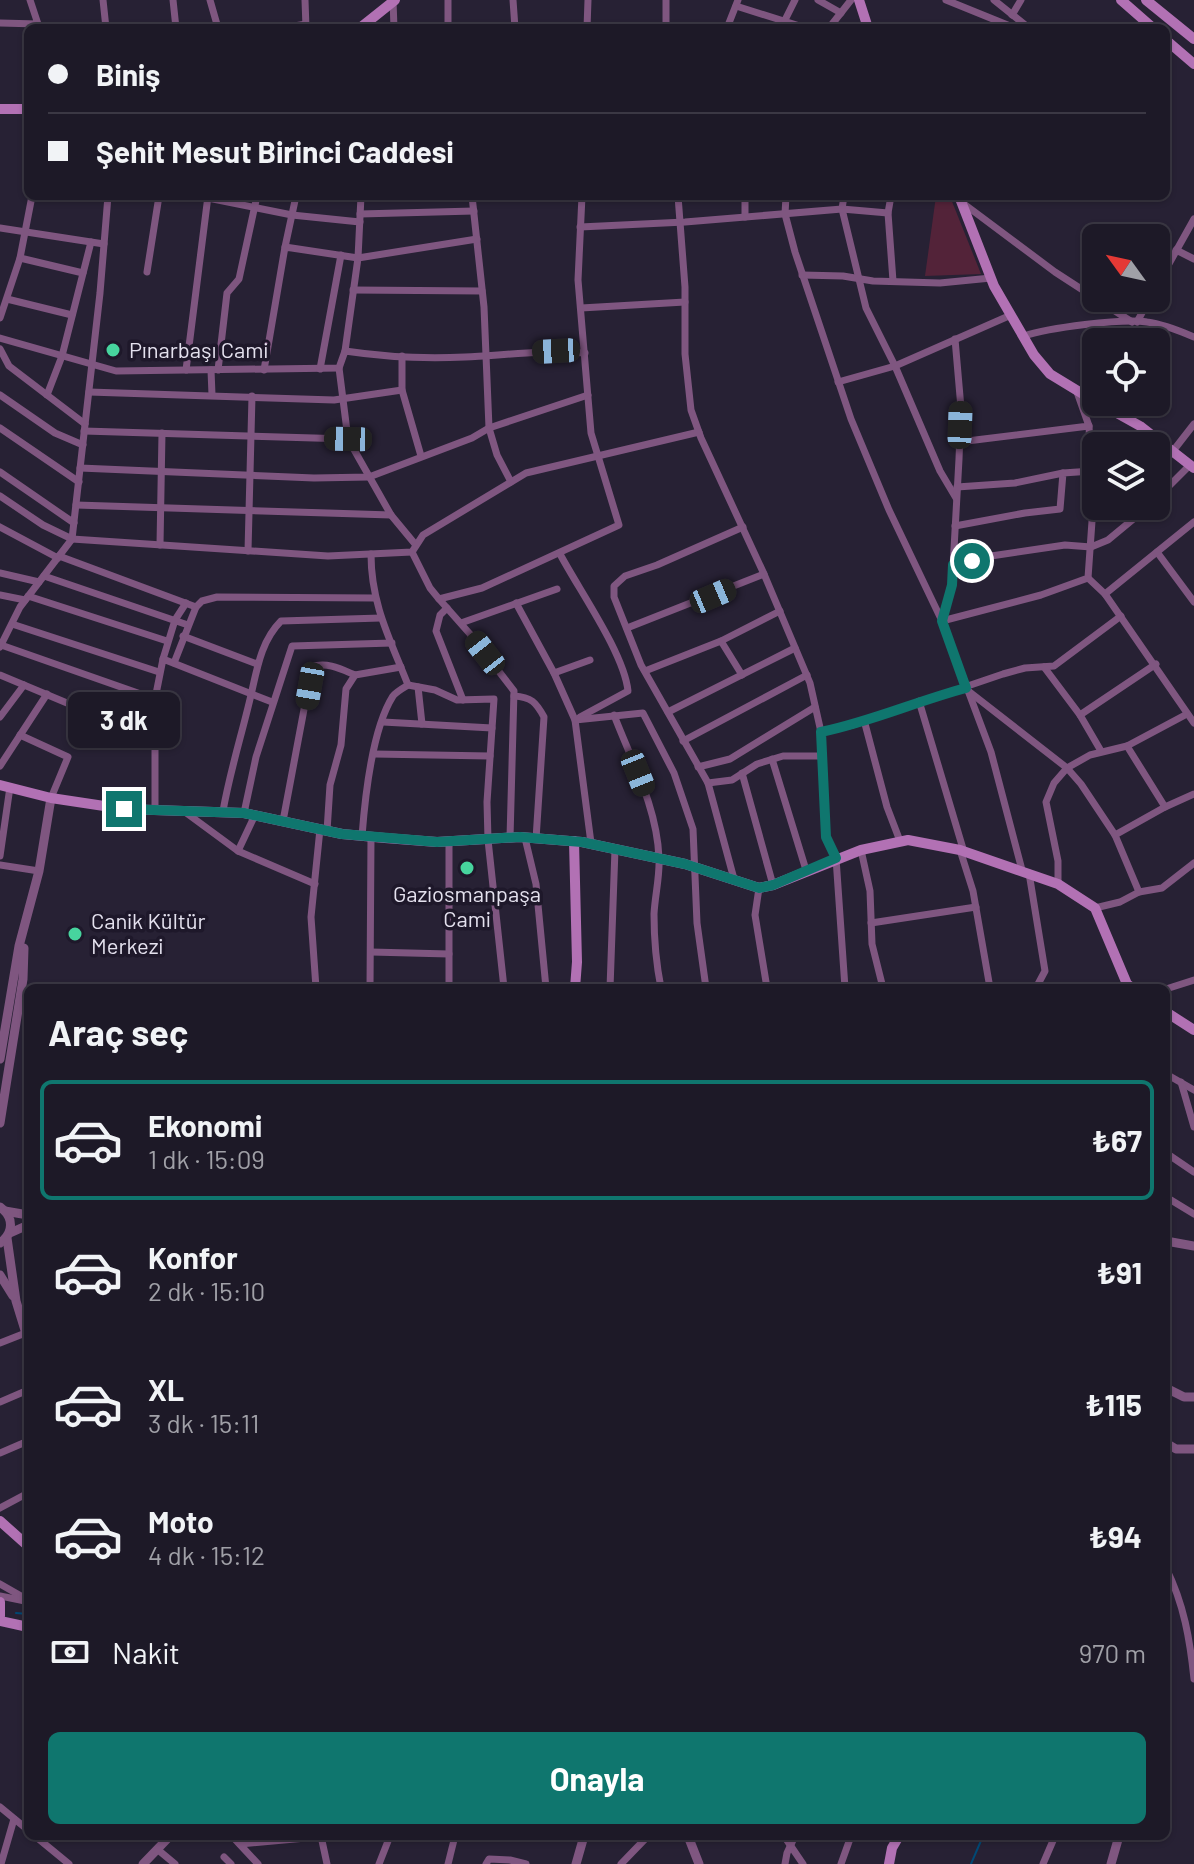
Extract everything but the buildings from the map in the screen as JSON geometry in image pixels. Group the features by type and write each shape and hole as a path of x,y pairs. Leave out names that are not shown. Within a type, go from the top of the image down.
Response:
{"main road":[{"path":"365,24 394,0"},
{"path":"859,0 867,24"},
{"path":"1121,0 1148,24"},
{"path":"1146,0 1194,39"},
{"path":"1170,43 1194,64"},
{"path":"0,109 24,109"},
{"path":"960,200 991,278 1024,336 1050,374 1082,395"},
{"path":"1122,416 1140,426 1192,466"},
{"path":"5,786 51,798 124,809 250,814 366,836 449,842 530,838 591,843 696,867 759,888 836,858 908,840 962,851 1026,872 1058,884 1095,908 1128,984"},
{"path":"574,841 575,984"},
{"path":"1170,1015 1194,1030"},
{"path":"2,1528 24,1543"},
{"path":"0,1602 0,1619 24,1626"},
{"path":"889,1864 897,1840"}],"street":[{"path":"30,0 37,24"},
{"path":"103,0 106,24"},
{"path":"173,0 176,24"},
{"path":"210,0 217,24"},
{"path":"305,0 306,24"},
{"path":"394,0 394,24"},
{"path":"448,0 448,24"},
{"path":"513,0 515,24"},
{"path":"587,24 588,0"},
{"path":"666,0 666,24"},
{"path":"785,20 795,0"},
{"path":"818,0 841,13"},
{"path":"832,24 851,0"},
{"path":"946,0 997,24"},
{"path":"994,0 1024,24"},
{"path":"1012,15 1021,0"},
{"path":"729,24 737,3 796,24"},
{"path":"0,23 24,25"},
{"path":"0,318 20,258 31,200"},
{"path":"108,200 72,539 27,598 1,644 155,699"},
{"path":"147,272 158,200"},
{"path":"186,370 208,200"},
{"path":"222,200 292,215 360,218 474,211"},
{"path":"212,395 227,293 239,279 256,200"},
{"path":"264,370 295,200"},
{"path":"361,200 358,258 345,351 339,368 348,439 391,515 414,548 430,588 514,691 510,838"},
{"path":"473,200 482,291 489,428 497,455 511,482"},
{"path":"439,599 482,588 619,525 591,433 578,280 582,200"},
{"path":"678,200 688,391 699,432 807,675 821,732 826,837 836,858 845,984"},
{"path":"745,200 745,217"},
{"path":"786,200 785,214 802,275 851,419 889,510 942,621 991,752 1026,872 1045,971 1038,984"},
{"path":"843,200 842,209 866,308 956,498"},
{"path":"890,200 888,213 893,281"},
{"path":"961,200 1055,272 1134,322"},
{"path":"580,227 681,223 842,209 888,213"},
{"path":"1170,261 1194,219"},
{"path":"0,228 104,244"},
{"path":"285,247 358,258 477,239"},
{"path":"47,395 62,356 91,242"},
{"path":"1176,250 1194,259"},
{"path":"320,369 341,255"},
{"path":"20,258 83,273"},
{"path":"802,275 940,283 991,278"},
{"path":"0,280 12,282"},
{"path":"353,290 482,291"},
{"path":"7,299 72,315"},
{"path":"581,308 685,302"},
{"path":"1134,322 1141,312"},
{"path":"838,382 895,366 1011,315"},
{"path":"1024,336 1039,331 1145,321 1194,337"},
{"path":"0,338 116,371 339,368"},
{"path":"942,621 952,585 961,408 955,339"},
{"path":"0,349 9,366 85,427 162,433 348,439"},
{"path":"345,351 402,356 556,351 585,353"},
{"path":"402,356 402,390 421,456"},
{"path":"89,392 344,399 402,390"},
{"path":"1077,392 1089,432"},
{"path":"0,395 55,433 83,445"},
{"path":"80,468 314,478 369,477 472,438 489,428 588,395"},
{"path":"248,551 252,396"},
{"path":"1173,451 1194,424"},
{"path":"959,442 1089,426"},
{"path":"0,428 79,482"},
{"path":"0,496 43,525 72,539 328,556 371,554 414,548 423,535 526,473 699,432"},
{"path":"160,545 162,433"},
{"path":"1170,486 1192,466"},
{"path":"0,472 74,523"},
{"path":"957,487 1015,483 1082,472"},
{"path":"955,526 1060,509 1063,473"},
{"path":"76,505 391,515"},
{"path":"1088,578 1091,520"},
{"path":"953,565 1065,545 1091,547 1108,540 1132,520"},
{"path":"1105,594 1194,522"},
{"path":"0,527 58,557 196,607"},
{"path":"734,879 708,783 645,671 614,597 614,586 625,576 743,527"},
{"path":"1157,552 1194,602"},
{"path":"371,554 375,598 408,685"},
{"path":"560,554 626,677 628,691 575,720"},
{"path":"0,573 41,579 188,625"},
{"path":"627,628 764,574"},
{"path":"942,621 1041,595 1088,578"},
{"path":"1088,578 1105,594 1194,723"},
{"path":"461,623 557,589"},
{"path":"0,595 27,598 167,641"},
{"path":"174,663 196,607 202,601 217,597 375,598"},
{"path":"155,811 154,733 159,672 175,620 186,603"},
{"path":"516,603 554,673 575,720 591,843"},
{"path":"447,608 440,615 436,631 463,700"},
{"path":"645,671 721,641 780,611"},
{"path":"821,732 1003,674 1025,668 1054,666 1121,616"},
{"path":"223,811 232,761 252,694 257,664 272,629 281,621 381,618"},
{"path":"0,621 159,672"},
{"path":"183,636 257,664"},
{"path":"721,641 742,675"},
{"path":"238,851 250,814 256,757 292,646 392,643"},
{"path":"668,712 795,648"},
{"path":"163,659 272,702"},
{"path":"554,673 590,660"},
{"path":"1080,715 1156,664"},
{"path":"283,821 312,667 339,668 355,675 401,667"},
{"path":"1044,667 1080,715 1101,751"},
{"path":"0,675 154,733"},
{"path":"316,984 311,917 315,884 330,785 341,745 346,689 355,675"},
{"path":"683,741 807,675"},
{"path":"0,717 24,685"},
{"path":"370,984 366,791 383,722 394,694 408,685 463,700 494,699 488,840 504,984"},
{"path":"418,687 422,724"},
{"path":"966,688 1067,768 1081,784 1115,835 1139,892"},
{"path":"0,766 47,694"},
{"path":"514,696 537,702 544,717 530,838 546,984"},
{"path":"919,701 976,907 989,984"},
{"path":"698,767 730,759 815,707"},
{"path":"575,720 643,713 679,787 693,829 697,923 705,984"},
{"path":"1058,884 1058,861 1046,802 1047,795 1067,768 1101,751 1127,746 1187,714"},
{"path":"614,715 646,793 659,858 655,942 660,984"},
{"path":"864,720 887,807 900,841"},
{"path":"383,722 492,728"},
{"path":"0,1059 51,798 68,757 20,735"},
{"path":"1127,746 1165,807"},
{"path":"374,754 490,756"},
{"path":"708,783 732,780 757,764 783,756 822,756"},
{"path":"772,759 806,870"},
{"path":"742,773 773,885"},
{"path":"0,856 5,786"},
{"path":"1115,835 1194,794"},
{"path":"184,811 238,851 315,884"},
{"path":"449,842 449,984"},
{"path":"610,984 615,849"},
{"path":"861,850 870,891 872,944 882,984"},
{"path":"1095,908 1120,902 1139,892 1162,888 1194,863"},
{"path":"0,865 39,871"},
{"path":"759,888 755,915 766,984"},
{"path":"871,923 976,907"},
{"path":"0,1123 23,979 24,925"},
{"path":"371,952 449,954"},
{"path":"1170,988 1194,980"},
{"path":"1170,1076 1194,1090"},
{"path":"1181,1082 1194,1127"},
{"path":"1170,1156 1194,1172"},
{"path":"1170,1199 1194,1214"},
{"path":"2,1206 24,1214"},
{"path":"2,1206 10,1219 5,1238 16,1301 24,1326"},
{"path":"5,1238 24,1227"},
{"path":"1170,1242 1194,1246"},
{"path":"0,1275 16,1301"},
{"path":"0,1343 24,1336"},
{"path":"1170,1390 1184,1397 1194,1397"},
{"path":"0,1402 24,1392"},
{"path":"0,1453 24,1443"},
{"path":"1170,1445 1194,1456"},
{"path":"1176,1449 1194,1449"},
{"path":"0,1508 24,1495"},
{"path":"1170,1576 1190,1635 1194,1679"},
{"path":"0,1584 24,1599"},
{"path":"0,1596 24,1600"},
{"path":"0,1807 24,1827"},
{"path":"1,1864 14,1819"},
{"path":"40,1840 69,1864"},
{"path":"143,1864 166,1840"},
{"path":"236,1840 258,1864"},
{"path":"240,1844 282,1840"},
{"path":"324,1840 327,1864"},
{"path":"379,1864 388,1840"},
{"path":"448,1864 454,1840"},
{"path":"576,1864 583,1840"},
{"path":"621,1864 644,1840"},
{"path":"690,1840 699,1864"},
{"path":"786,1840 803,1864"},
{"path":"785,1864 794,1840"},
{"path":"841,1864 850,1840"},
{"path":"1043,1864 1053,1840"},
{"path":"1111,1864 1118,1840"},
{"path":"157,1849 175,1864"},
{"path":"224,1857 231,1864"},
{"path":"486,1864 489,1859 526,1864"}],"shaded area":[{"path":"935,200 951,200 981,274 925,276"}],"waterway":[{"path":"16,1613 24,1614"},
{"path":"971,1864 981,1840"}],"place":[{"name":"Pınarbaşı Cami","path":"113,350"},
{"name":"Gaziosmanpaşa Cami","path":"467,868"},
{"name":"Canik Kültür Merkezi","path":"75,934"}],"route":[{"path":"124,809 244,813 342,834 437,842 520,837 582,842 685,864 759,888 773,885 836,858 826,837 821,732 853,725 966,688 942,621 952,585 953,565 972,561"}]}
